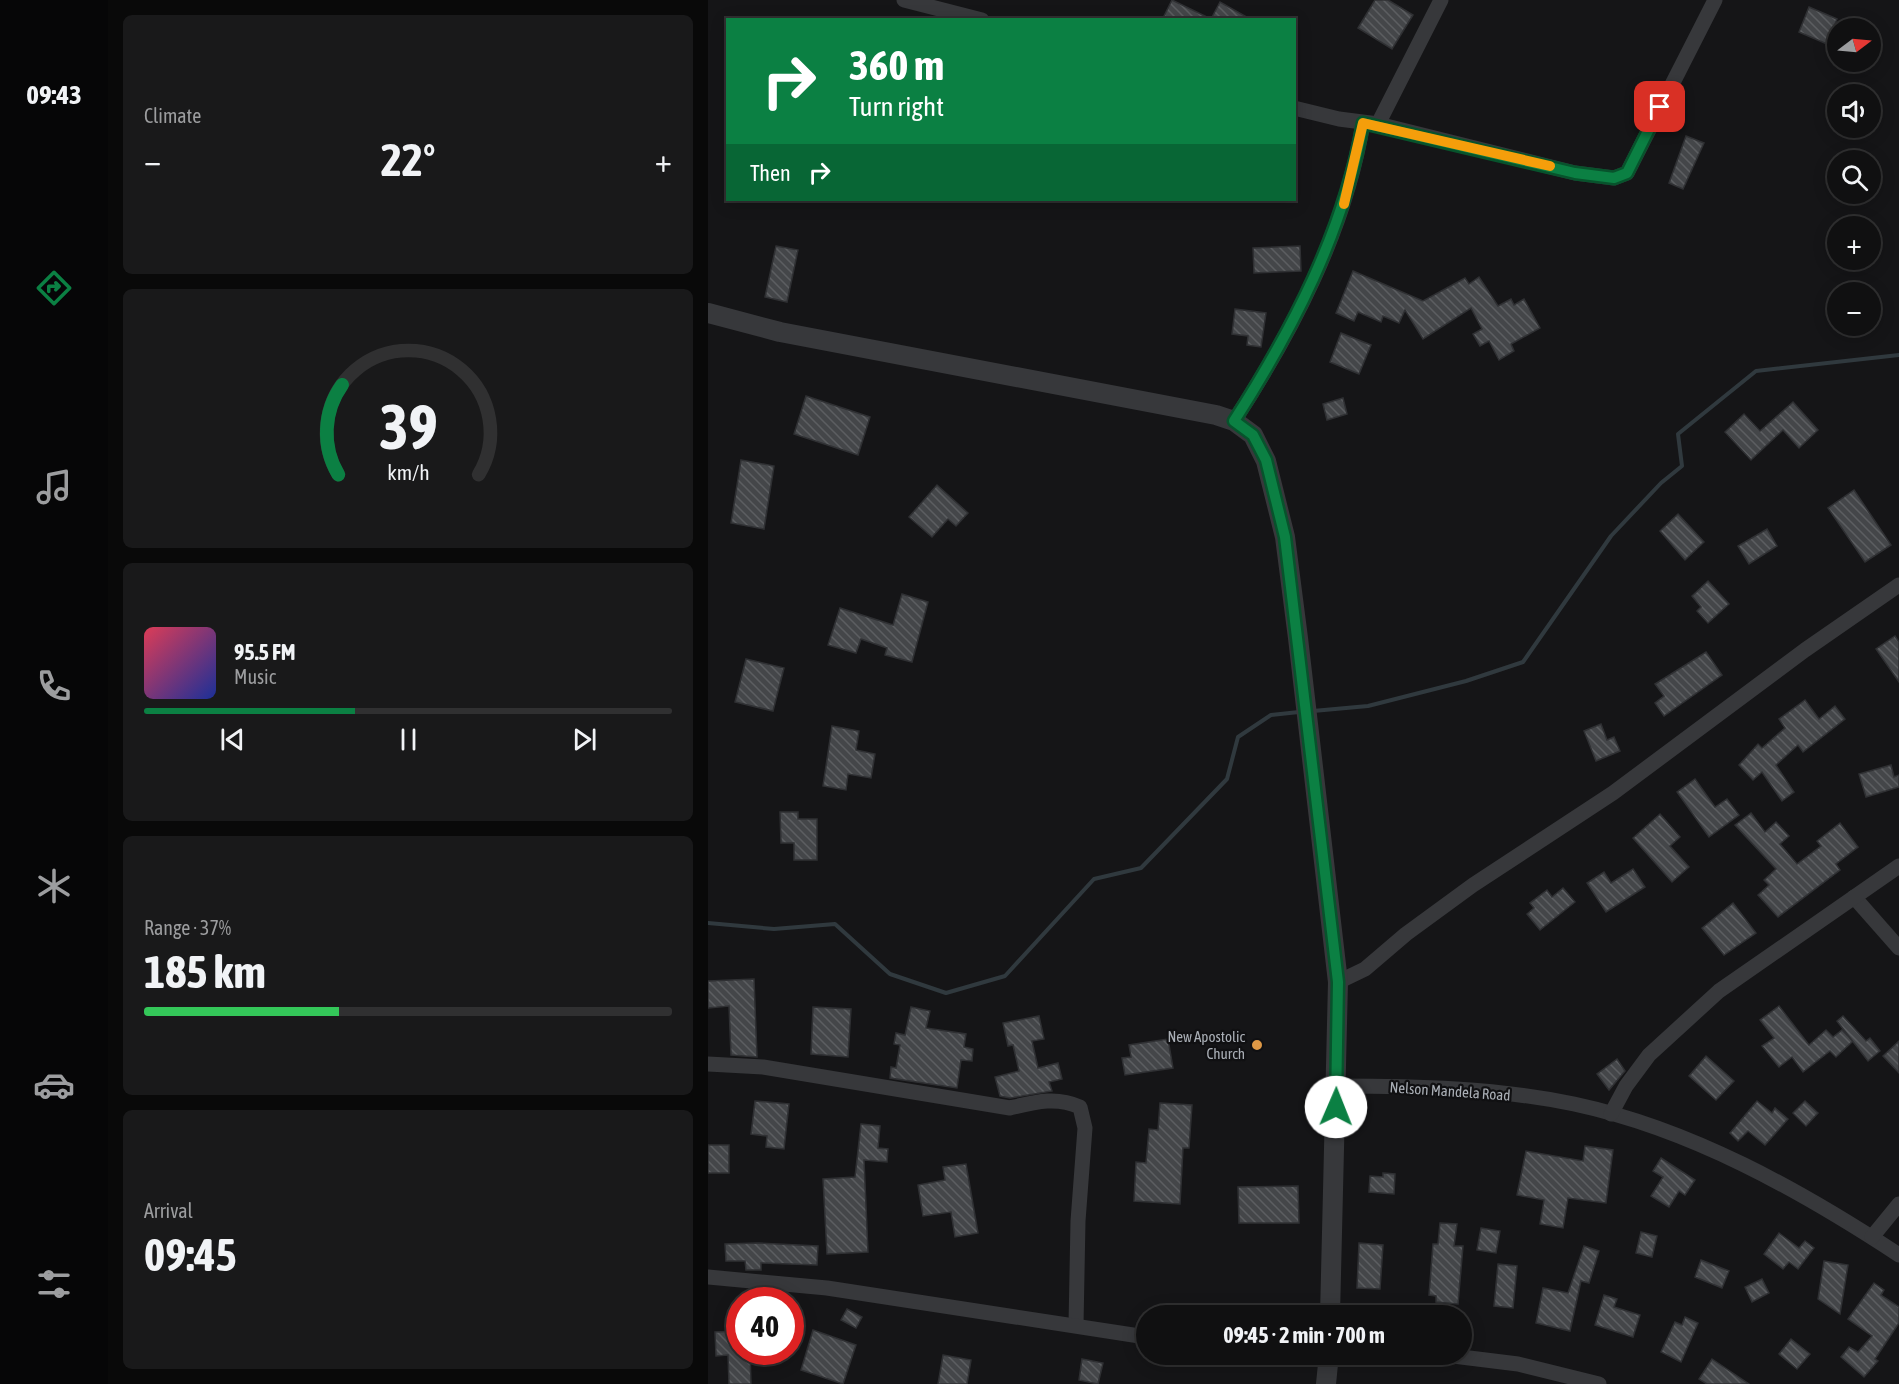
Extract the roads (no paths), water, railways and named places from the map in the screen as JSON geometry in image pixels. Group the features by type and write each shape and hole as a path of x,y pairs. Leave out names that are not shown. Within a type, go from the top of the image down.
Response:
{"street":[{"path":"904,0 974,18"},
{"path":"1234,421 1284,341 1330,242 1370,123 1441,0"},
{"path":"1296,109 1338,120 1370,123 1575,173 1614,178 1627,173 1715,0"},
{"path":"708,313 780,332 1216,415 1234,421 1253,435 1266,460 1285,537 1338,982 1330,1305"},
{"path":"1338,982 1365,969 1406,934 1473,885 1613,793 1805,650 1899,585"},
{"path":"1611,1114 1626,1086 1649,1054 1719,991 1899,866"},
{"path":"1854,897 1899,948"},
{"path":"708,1064 763,1067 1010,1108 1053,1100 1065,1100 1080,1107 1085,1128 1078,1221 1076,1325"},
{"name":"Nelson Mandela Road","path":"1337,1086 1451,1089 1503,1094 1573,1104 1611,1114 1742,1164 1790,1188 1899,1255"},
{"path":"1872,1237 1899,1204"},
{"path":"708,1277 827,1288 1136,1335"},
{"path":"1472,1358 1518,1364 1599,1384"},
{"path":"1326,1384 1328,1365"}],"waterway":[{"path":"1313,711 1368,706 1466,681 1523,662 1611,536 1661,483 1682,466 1678,434 1756,371 1899,355"},
{"path":"708,923 774,929 835,924 890,974 946,993 1005,976 1094,879 1141,868 1227,779 1238,737 1271,715 1299,712"}],"place":[{"name":"New Apostolic Church","path":"1257,1045"}]}
